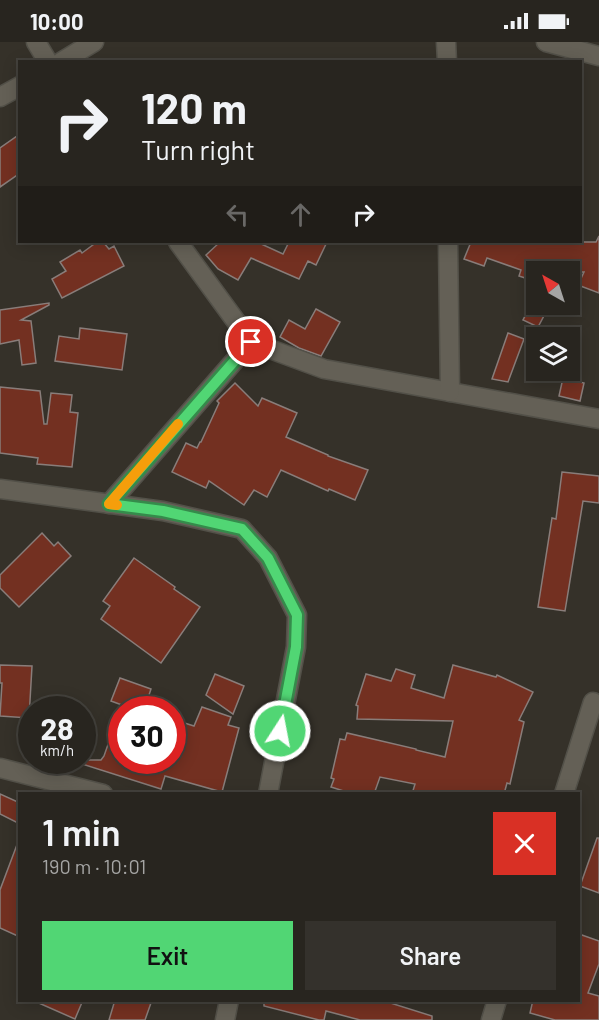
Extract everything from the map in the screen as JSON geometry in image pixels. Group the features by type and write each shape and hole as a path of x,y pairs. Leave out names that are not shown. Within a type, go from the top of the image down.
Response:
{"street":[{"path":"36,42 47,60"},
{"path":"64,60 94,42"},
{"path":"446,42 447,60"},
{"path":"546,42 599,56"},
{"path":"0,97 18,87"},
{"path":"179,243 251,342 324,369 599,419"},
{"path":"448,243 450,392"},
{"path":"109,504 251,342"},
{"path":"0,489 163,511 242,529 268,558 297,615 296,647 268,792"},
{"path":"565,792 593,702"},
{"path":"0,768 95,792"},
{"path":"225,1020 229,1002"},
{"path":"491,1020 496,1002"}],"building":[{"path":"18,135 18,174 0,187 0,148"},
{"path":"599,236 599,293 580,286 584,272 580,272 580,261 526,261 526,278 519,276 521,270 487,258 484,266 464,259 471,243 596,242"},
{"path":"96,243 104,243 109,249 114,246 124,266 62,298 52,279 66,271 60,262 80,250 82,253"},
{"path":"219,243 259,243 283,254 288,243 327,243 316,265 308,261 299,279 251,258 238,280 218,269 206,255"},
{"path":"49,303 21,320 31,321 36,363 22,365 19,340 0,344 0,310"},
{"path":"316,309 340,322 321,356 299,348 280,337 289,320 305,329"},
{"path":"526,314 544,315 538,327 523,320"},
{"path":"80,328 127,334 122,370 55,361 59,336 79,339"},
{"path":"508,333 524,339 508,382 492,379"},
{"path":"562,381 584,383 580,401 559,396"},
{"path":"235,383 258,406 262,398 297,413 286,437 328,456 368,470 355,500 329,489 328,491 281,470 267,497 254,490 244,505 209,481 206,488 172,472 186,443 197,448 219,403 217,401"},
{"path":"0,387 40,391 44,424 47,424 51,393 72,395 70,412 78,413 72,467 37,464 38,458 0,453"},
{"path":"562,472 599,476 599,503 583,501 565,611 538,607 552,518 556,519"},
{"path":"42,533 54,546 58,542 71,556 19,607 0,588 0,575"},
{"path":"134,558 200,607 161,663 101,619 110,606 103,601"},
{"path":"0,665 32,666 30,696 18,696 18,717 0,716 2,683 0,683"},
{"path":"453,665 496,677 497,675 533,692 519,720 524,722 510,784 507,783 505,792 413,792 415,784 380,777 375,792 347,792 331,787 340,739 345,740 347,733 445,757 453,721 357,719 358,706 356,705 366,674 391,681 396,669 415,675 411,688 444,698"},
{"path":"215,674 244,686 233,714 206,695"},
{"path":"120,678 151,689 149,696 113,696"},
{"path":"202,707 231,717 228,725 239,728 222,792 165,776 161,789 114,774 186,774 186,723 194,726"},
{"path":"108,745 108,772 96,768 96,760 101,760"},
{"path":"0,794 18,802 18,823 0,814"},
{"path":"597,838 599,838 599,893 580,886"},
{"path":"18,842 18,936 0,928 0,890"},
{"path":"580,934 599,941 599,964 588,993 599,996 599,1020 555,1020 530,1013 533,1002 580,1002"},
{"path":"37,1002 82,1002 75,1019"},
{"path":"114,1002 151,1002 145,1020 109,1020"},
{"path":"264,1002 387,1002 432,1016 432,1020 360,1020 326,1011 324,1020 319,1020 264,1006"}],"slow traffic":[{"path":"117,505 109,504 178,424"}],"route":[{"path":"251,342 109,504 163,511 242,529 268,558 297,615 296,647 280,731"}]}
